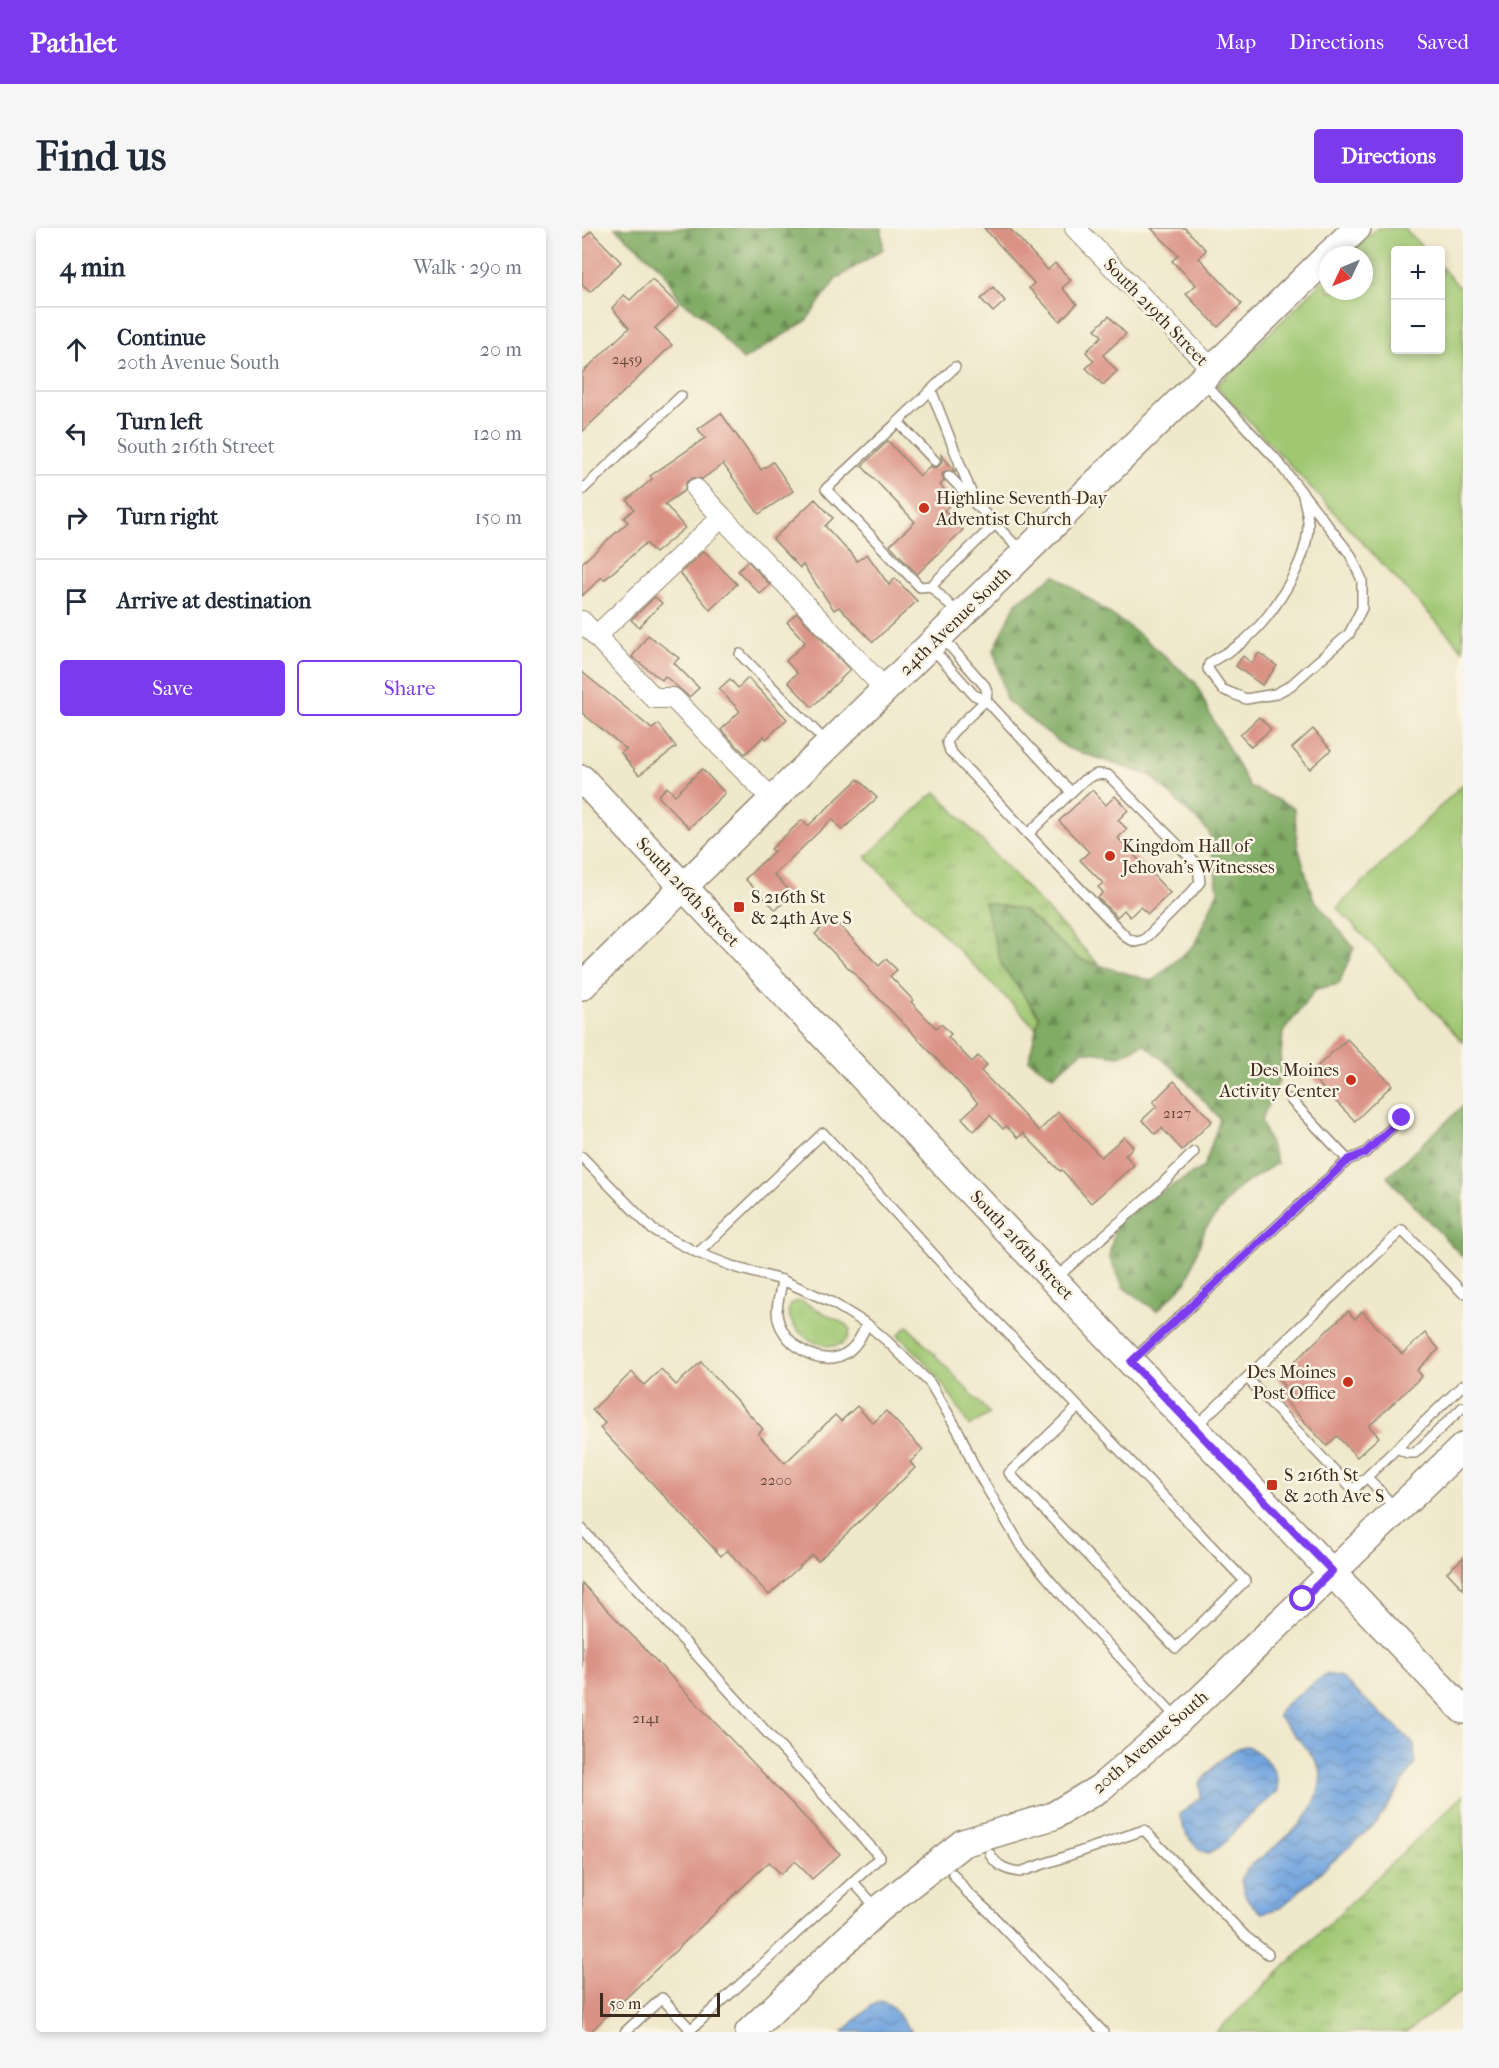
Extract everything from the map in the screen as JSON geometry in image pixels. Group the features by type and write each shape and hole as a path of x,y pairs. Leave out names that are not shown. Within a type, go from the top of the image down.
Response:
{"street":[{"name":"South 219th Street","path":"1075,228 1207,375"},
{"name":"24th Avenue South","path":"1338,246 1356,228"},
{"name":"24th Avenue South","path":"582,986 1319,265"},
{"path":"696,489 885,689"},
{"path":"596,636 722,517"},
{"path":"582,621 654,698 673,698 772,799"},
{"name":"South 216th Street","path":"582,779 1131,1362 1463,1710"},
{"name":"20th Avenue South","path":"749,2032 878,1910 963,1843 1053,1816 1100,1788 1179,1720 1463,1447"}],"lane":[{"path":"955,368 826,489 920,587 931,586 995,524"},
{"path":"1207,375 1275,458 1350,554 1362,580 1362,609 1349,634 1290,686 1275,694 1246,699 1222,689 1208,669 1209,664 1239,645 1252,633 1284,594 1301,561 1308,525 1304,496"},
{"path":"931,390 976,505"},
{"path":"582,490 681,396"},
{"path":"897,422 935,461"},
{"path":"949,476 1023,554"},
{"path":"931,586 960,616"},
{"path":"935,640 974,695 986,700 1071,792"},
{"path":"935,640 985,687 987,692 986,700 952,733 947,742 950,751 1028,834 1127,938 1136,942 1144,940 1200,882 1198,868 1194,861 1108,775 1097,774 1084,780 1028,834"},
{"path":"740,654 828,744"},
{"path":"1290,1099 1348,1160"},
{"path":"1131,1362 1348,1160 1365,1153 1402,1118"},
{"path":"698,1253 823,1132 956,1279 1245,1581 1176,1648 1009,1473 1078,1407"},
{"path":"1054,1279 1155,1191 1194,1152"},
{"path":"582,1157 653,1230 698,1253 737,1268 782,1280 831,1302 867,1324 887,1341 930,1383 960,1434 974,1466 1022,1548 1070,1604 1179,1720"},
{"path":"1194,1428 1402,1230 1463,1293"},
{"path":"782,1280 777,1312 780,1324 790,1340 800,1349 816,1357 835,1358 848,1353 857,1344 867,1324"},
{"path":"1246,1378 1353,1490 1463,1385"},
{"path":"1397,1448 1407,1453 1415,1453 1463,1407"},
{"path":"1366,1477 1397,1509"},
{"path":"582,1529 880,1857 689,2031 662,1998 625,2032"},
{"path":"990,1854 995,1862 1007,1870 1020,1872 1144,1830 1245,1936 1268,1954"},
{"path":"953,1874 1103,2032"},
{"path":"853,1882 878,1910"}],"green space":[{"path":"615,228 882,228 883,249 836,279 806,321 743,360 702,315 680,300 662,269"},
{"path":"1377,228 1404,228 1421,246 1391,246 1391,354 1445,354 1445,271 1463,291 1463,650 1216,386 1319,285 1319,300 1373,300 1373,246 1359,246"},
{"path":"1055,575 1139,634 1196,683 1249,786 1294,808 1298,847 1313,898 1354,948 1339,984 1316,989 1283,1032 1279,1080 1261,1121 1277,1163 1237,1189 1205,1229 1187,1281 1157,1311 1124,1288 1109,1257 1117,1218 1204,1167 1220,1119 1183,1077 1144,1044 1120,1056 1083,1051 1053,1076 1029,1060 1039,1016 1002,966 984,902 1023,910 1079,959 1152,981 1194,945 1218,891 1209,832 1151,776 1067,748 1006,700 994,650 1016,603"},
{"path":"1463,784 1463,1042 1337,908"},
{"path":"937,793 1099,965 1079,959 1023,910 1002,966 1039,1016 1036,1028 866,857 929,797"},
{"path":"1463,1106 1463,1257 1387,1177"},
{"path":"801,1301 847,1325 850,1329 847,1339 841,1344 832,1346 810,1340 800,1333 792,1323 788,1311 792,1303"},
{"path":"908,1326 990,1414 969,1426 938,1378 898,1335"},
{"path":"1463,1795 1463,1990 1407,2032 1216,2032"}],"water":[{"path":"1326,1674 1340,1677 1404,1734 1414,1745 1415,1764 1377,1822 1280,1908 1262,1913 1247,1898 1241,1878 1247,1869 1302,1822 1317,1798 1321,1777 1313,1756 1278,1716 1282,1707"},
{"path":"1247,1746 1270,1764 1278,1783 1278,1791 1245,1820 1220,1847 1208,1853 1202,1851 1189,1838 1180,1814 1200,1798 1199,1783 1215,1766 1227,1755 1240,1747"},
{"path":"880,2001 889,2004 912,2032 843,2032 871,2006"}],"building":[{"path":"984,228 1009,228 1048,270 1055,263 1071,280 1062,288 1077,304 1060,321 1029,288 1034,283"},
{"path":"1151,228 1185,228 1206,250 1199,258 1242,304 1218,327 1186,294 1196,285 1172,261 1178,255"},
{"path":"591,231 621,262 590,292 582,285 582,240"},
{"path":"652,279 679,306 655,328 672,345 582,432 582,373 629,328 612,308 624,295 630,300"},
{"path":"993,287 1005,301 993,312 981,299"},
{"path":"1109,316 1126,334 1103,355 1117,371 1103,385 1086,368 1094,361 1086,352 1102,336 1095,329"},
{"path":"721,413 761,470 773,462 793,491 759,514 723,464 702,479 693,478 687,481 684,491 665,504 685,528 655,553 646,543 604,580 602,577 582,596 582,563 628,522 624,518 634,509 627,500 652,479 650,476 705,438 698,429"},
{"name":"Highline Seventh-Day Adventist Church","path":"888,441 920,476 930,466 934,468 939,466 942,462 941,455 955,471 945,471 942,475 944,481 940,485 950,496 944,501 949,506 944,510 963,530 917,574 890,545 915,522 862,466"},
{"path":"815,499 833,518 825,526 857,561 867,554 889,585 895,578 917,601 873,642 839,607 834,610 803,565 800,568 773,539"},
{"path":"704,551 737,584 710,610 680,573"},
{"path":"748,561 770,585 760,594 738,571"},
{"path":"655,597 662,603 639,627 631,620"},
{"path":"797,613 850,670 812,707 788,682 797,673 786,661 805,642 787,622"},
{"path":"648,635 679,658 674,663 699,688 689,697 665,676 662,680 632,657"},
{"path":"1259,653 1277,666 1262,685 1236,666 1243,656 1252,663"},
{"path":"582,672 652,729 659,724 676,747 639,775 621,753 626,749 582,713"},
{"path":"748,678 787,719 766,739 764,736 745,754 721,730 740,711 719,689 730,679 738,688"},
{"path":"1259,717 1271,729 1251,747 1240,735"},
{"path":"1313,729 1331,750 1310,769 1292,748"},
{"path":"702,769 725,793 689,828 658,796 667,787 675,795"},
{"path":"858,779 877,798 842,830 832,819 774,875 792,893 776,910 745,879 774,851 771,849 802,820 808,826"},
{"name":"Kingdom Hall of Jehovah's Witnesses","path":"1092,790 1106,805 1115,796 1128,810 1118,820 1127,829 1118,838 1170,893 1148,914 1140,907 1130,917 1124,910 1117,917 1098,898 1103,892 1098,887 1103,883 1080,860 1089,852 1059,821"},
{"path":"832,918 879,966 886,959 897,970 890,976 913,1000 911,1002 936,1028 941,1024 951,1034 948,1037 972,1062 978,1056 987,1065 981,1071 1039,1131 1058,1112 1101,1157 1124,1137 1133,1147 1125,1155 1134,1165 1091,1203 1062,1170 1060,1171 1023,1133 1018,1138 1006,1126 1003,1129 990,1115 974,1131 962,1118 978,1103 815,934"},
{"name":"Des Moines Activity Center","path":"1347,1039 1392,1085 1355,1121 1309,1074"},
{"path":"1174,1081 1212,1121 1182,1150 1162,1128 1155,1134 1142,1120 1157,1106 1153,1102"},
{"name":"Des Moines Post Office","path":"1348,1311 1355,1319 1362,1311 1402,1354 1425,1333 1439,1349 1417,1370 1422,1376 1369,1426 1379,1437 1357,1457 1337,1436 1327,1446 1277,1392 1284,1386 1277,1378"},
{"path":"701,1362 763,1429 758,1434 785,1463 835,1415 841,1421 857,1406 873,1423 886,1411 923,1450 910,1462 915,1468 818,1561 812,1555 769,1595 727,1550 721,1556 600,1428 605,1423 592,1410 632,1372 644,1385 661,1369 676,1385"},
{"path":"1463,1558 1463,1589 1447,1572"},
{"path":"582,1583 840,1854 812,1879 795,1861 781,1874 769,1862 590,2032 582,2032"}],"place":[{"name":"Highline Seventh-Day Adventist Church","path":"924,508"},
{"name":"Kingdom Hall of Jehovah's Witnesses","path":"1110,856"},
{"name":"S 216th St & 24th Ave S","path":"739,907"},
{"name":"Des Moines Activity Center","path":"1351,1080"},
{"name":"Des Moines Post Office","path":"1348,1382"},
{"name":"S 216th St & 20th Ave S","path":"1272,1485"}],"route":[{"path":"1303,1599 1332,1571 1131,1362 1348,1160 1365,1153 1402,1118"}]}
